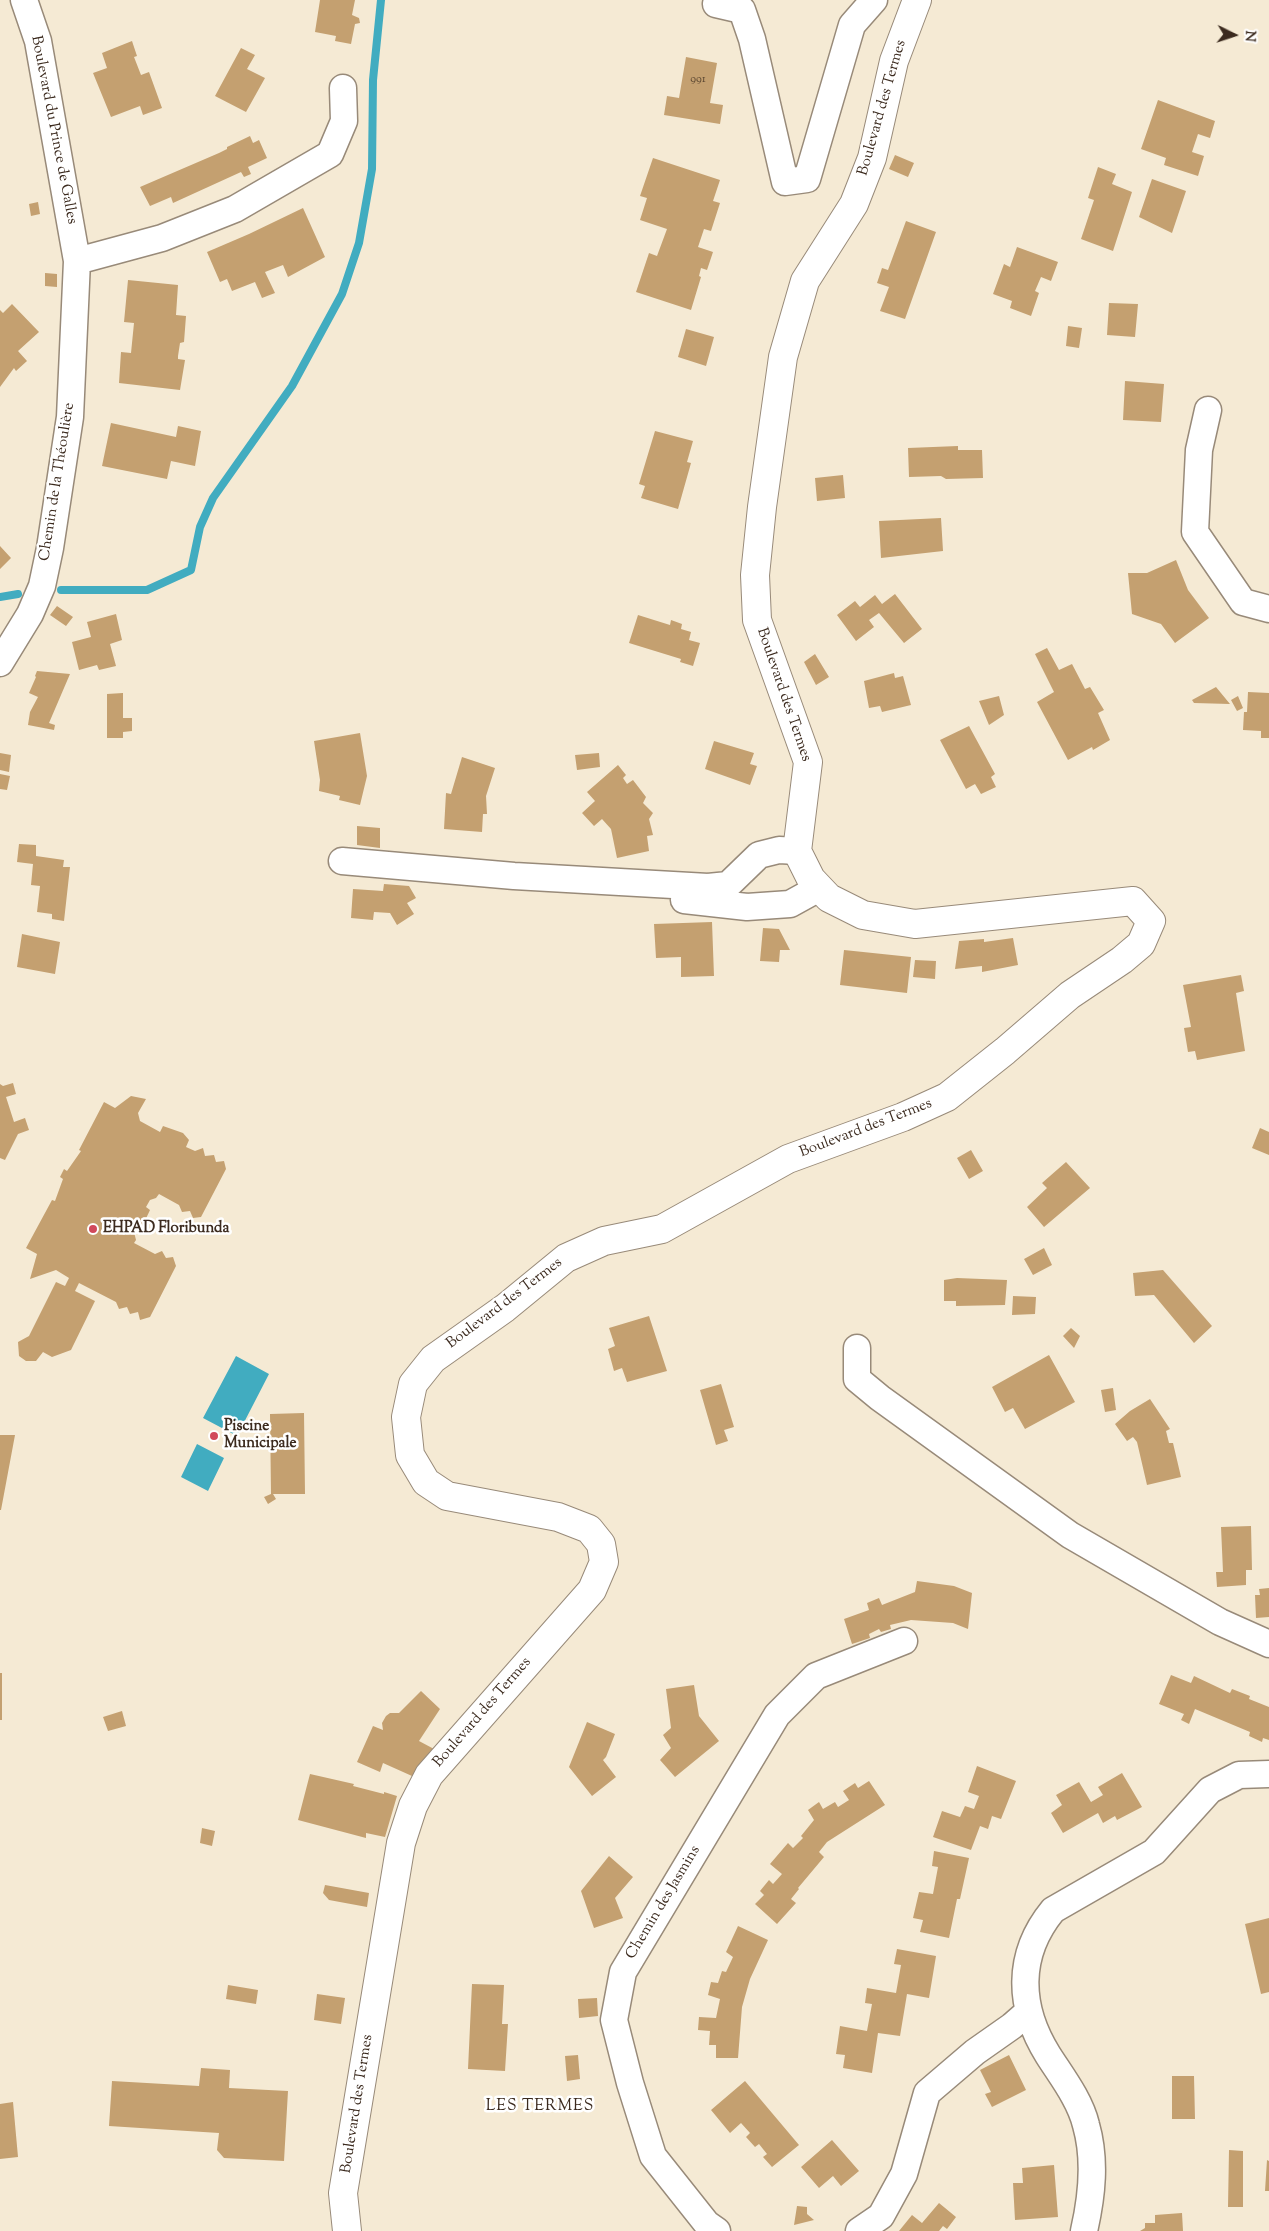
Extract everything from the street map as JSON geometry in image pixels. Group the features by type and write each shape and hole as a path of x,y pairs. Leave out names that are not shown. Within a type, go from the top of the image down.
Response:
{"street":[{"name":"Boulevard du Prince de Galles","path":"24,0 38,41 77,261"},
{"path":"716,4 742,10 752,39 785,182 806,179 852,25 874,0"},
{"name":"Boulevard des Termes","path":"347,2231 344,2193 401,1843 413,1806 429,1774 592,1590 604,1562 601,1544 589,1529 558,1517 448,1496 426,1482 410,1455 406,1416 413,1384 433,1359 506,1308 566,1258 604,1241 662,1229 788,1159 903,1117 946,1097 1005,1051 1070,995 1122,960 1141,944 1151,921 1133,901 915,924 863,915 829,898 811,879 797,851 808,762 757,620 755,576 762,507 781,366 805,281 854,204 872,158 894,61 917,0"},
{"path":"77,261 162,238 235,208 330,154 344,121 343,88"},
{"name":"Chemin de la Théoulière","path":"0,663 30,614 42,586 50,548 70,417 77,261"},
{"path":"1208,410 1199,450 1195,532 1243,602 1269,610"},
{"path":"342,861 514,876 708,887 728,885 759,855 779,850 797,851"},
{"path":"434,883 648,896 747,907 790,904 819,888"},
{"path":"856,1348 857,1379 880,1398 1070,1534 1220,1622 1269,1644"},
{"name":"Chemin des Jasmins","path":"717,2231 707,2224 652,2156 630,2083 614,2020 623,1972 777,1715 816,1676 904,1641"},
{"path":"1084,2231 1090,2203 1092,2164 1086,2124 1069,2088 1046,2052 1028,2012 1026,1982 1028,1953 1042,1924 1053,1910 1154,1852 1210,1790 1239,1775 1269,1774"},
{"path":"859,2231 880,2216 904,2174 927,2093 975,2052 1012,2026 1028,2012"}],"water":[{"path":"236,1356 269,1374 237,1436 203,1418"},
{"path":"197,1444 224,1458 208,1491 181,1477"}],"building":[{"path":"320,0 355,0 352,15 359,18 360,23 355,24 351,44 335,41 336,36 315,32"},
{"path":"132,41 137,56 134,57 141,75 149,72 162,108 143,115 140,106 111,117 93,73 107,68 102,53"},
{"path":"241,48 255,55 247,69 265,78 246,112 215,96"},
{"path":"686,57 717,63 710,103 723,105 720,124 664,115 667,96 679,98"},
{"path":"1158,100 1215,121 1210,138 1198,134 1192,152 1204,156 1198,176 1164,165 1166,158 1141,149"},
{"path":"250,136 253,143 259,140 267,158 248,167 251,174 244,177 241,172 173,203 171,197 150,206 140,187 219,153"},
{"path":"895,155 914,163 908,177 889,169"},
{"path":"653,158 720,180 713,201 720,203 711,231 704,229 698,247 713,252 707,270 701,268 699,276 701,277 691,310 636,292 649,253 657,256 667,229 640,220 647,198 640,196"},
{"path":"1098,167 1116,174 1112,184 1132,192 1113,251 1081,239 1094,200 1088,198"},
{"path":"1152,179 1186,191 1172,233 1139,217"},
{"path":"38,202 40,214 31,216 29,204"},
{"path":"303,208 325,257 288,277 283,265 265,272 275,293 262,298 255,282 232,291 227,279 220,282 207,252"},
{"path":"906,221 936,232 905,319 880,311 889,287 877,283 882,268 888,270"},
{"path":"1017,247 1058,262 1051,281 1041,277 1035,291 1039,293 1031,316 1010,308 1012,301 993,294 1004,264 1010,267"},
{"path":"45,273 57,274 57,287 45,286"},
{"path":"128,280 178,285 176,315 186,316 184,342 180,343 178,356 178,359 185,360 180,390 119,383 121,352 131,353 134,323 124,322"},
{"path":"1109,303 1138,304 1135,337 1107,335"},
{"path":"12,304 39,332 18,351 27,361 16,371 14,368 0,387 0,310 3,313"},
{"path":"1068,326 1082,328 1079,348 1066,346"},
{"path":"686,329 714,337 706,366 678,357"},
{"path":"1125,381 1164,384 1161,422 1123,420"},
{"path":"111,423 176,437 178,426 201,431 195,466 171,461 167,479 102,466"},
{"path":"655,431 693,441 687,462 691,463 678,509 641,498 645,486 639,484"},
{"path":"958,446 958,450 982,450 983,478 909,477 908,448"},
{"path":"843,475 845,498 817,501 815,478"},
{"path":"941,518 943,551 881,558 879,521"},
{"path":"0,546 11,558 0,569"},
{"path":"1176,560 1188,590 1209,618 1175,643 1161,624 1132,614 1128,573 1147,573"},
{"path":"895,594 922,629 904,643 879,613 869,620 874,627 856,641 837,615 855,601 860,607 875,595 882,604"},
{"path":"57,606 73,617 66,626 50,615"},
{"path":"116,614 122,640 110,644 116,666 99,670 97,665 79,670 72,642 91,637 87,622"},
{"path":"638,615 670,625 671,620 682,624 681,629 691,632 689,640 700,643 693,666 680,662 681,659 629,643"},
{"path":"1047,648 1059,670 1072,664 1085,689 1090,687 1104,710 1098,713 1110,740 1093,750 1092,747 1068,760 1037,702 1054,692 1035,654"},
{"path":"815,654 829,677 816,685 804,662"},
{"path":"37,671 70,674 49,723 55,725 54,730 28,725 30,712 38,697 29,693"},
{"path":"894,673 895,678 903,676 911,705 882,712 880,706 869,708 864,681"},
{"path":"1216,687 1230,704 1194,703 1192,700"},
{"path":"1248,692 1269,693 1269,738 1261,738 1261,731 1243,730 1244,712 1247,712"},
{"path":"123,693 123,718 132,718 132,731 123,732 123,738 107,738 107,694"},
{"path":"999,696 1004,715 989,725 979,701"},
{"path":"1238,696 1243,708 1237,711 1231,700"},
{"path":"969,726 995,774 991,777 996,787 981,794 975,784 966,789 940,740"},
{"path":"360,733 367,776 360,805 339,800 340,796 319,791 320,780 314,741"},
{"path":"714,741 754,753 750,764 757,766 750,785 705,769"},
{"path":"0,753 11,755 9,772 0,770"},
{"path":"599,753 600,767 577,770 575,755"},
{"path":"462,757 495,768 486,796 487,814 483,814 482,832 444,829 446,793 451,794"},
{"path":"618,765 626,775 623,778 627,784 633,780 646,797 643,803 653,813 649,819 653,835 647,836 649,851 617,858 611,829 602,819 594,826 582,813 595,801 587,792"},
{"path":"0,774 10,776 7,790 0,789"},
{"path":"357,826 380,828 380,848 357,845"},
{"path":"19,844 36,845 36,856 64,860 63,867 70,867 64,921 52,919 52,914 37,912 40,886 31,885 33,864 17,862"},
{"path":"384,884 409,886 416,898 407,903 414,914 397,925 390,913 374,912 373,920 351,918 353,889 383,891"},
{"path":"712,922 714,976 681,977 681,957 656,958 654,924"},
{"path":"763,928 779,929 790,950 780,950 779,962 760,961"},
{"path":"22,934 60,942 55,974 17,967"},
{"path":"1013,938 1018,965 982,972 982,966 955,969 959,941 984,939 984,942"},
{"path":"844,950 911,957 907,993 840,985"},
{"path":"915,960 936,961 935,979 913,977"},
{"path":"1241,975 1244,991 1236,993 1245,1051 1197,1060 1195,1051 1188,1052 1184,1028 1191,1027 1183,985"},
{"path":"13,1083 16,1094 6,1097 14,1122 25,1118 29,1130 18,1134 5,1160 0,1158 0,1084 3,1086"},
{"name":"EHPAD Floribunda","path":"131,1096 146,1099 138,1113 140,1121 160,1132 163,1126 183,1133 189,1140 186,1147 195,1151 203,1148 205,1156 214,1155 216,1162 224,1161 226,1169 201,1217 193,1218 190,1211 182,1212 179,1205 159,1194 156,1198 150,1200 146,1207 150,1210 142,1227 138,1224 134,1232 136,1240 134,1243 155,1254 162,1251 166,1258 173,1257 176,1266 150,1317 140,1320 138,1312 130,1314 127,1307 119,1309 116,1302 79,1283 75,1291 95,1301 71,1350 52,1357 43,1352 36,1361 26,1361 19,1356 18,1342 29,1336 56,1282 65,1286 69,1278 56,1270 30,1279 37,1254 26,1248 52,1200 55,1201 63,1179 60,1177 64,1169 67,1171 81,1151 79,1150 104,1102 115,1108"},
{"path":"1260,1128 1269,1132 1269,1155 1252,1148"},
{"path":"971,1150 983,1171 969,1179 957,1158"},
{"path":"1066,1162 1090,1188 1044,1227 1027,1207 1047,1188 1042,1183"},
{"path":"1044,1248 1052,1265 1033,1275 1024,1259"},
{"path":"1163,1270 1212,1326 1194,1343 1154,1295 1135,1296 1133,1273"},
{"path":"957,1278 1007,1280 1005,1305 956,1306 956,1301 944,1301 944,1280"},
{"path":"1013,1296 1036,1297 1035,1314 1012,1315"},
{"path":"649,1316 667,1371 627,1382 622,1368 614,1371 608,1349 615,1346 609,1328"},
{"path":"1071,1328 1080,1336 1074,1348 1063,1336"},
{"path":"1049,1355 1075,1402 1025,1429 1013,1408 1005,1412 992,1387"},
{"path":"721,1384 734,1427 724,1430 728,1441 716,1445 700,1390"},
{"path":"1113,1388 1116,1410 1105,1412 1101,1390"},
{"path":"1150,1399 1170,1429 1166,1431 1169,1443 1173,1443 1181,1477 1147,1485 1137,1442 1133,1437 1127,1441 1115,1424 1130,1411"},
{"path":"304,1413 305,1494 273,1494 276,1499 268,1504 264,1497 271,1494 270,1414"},
{"path":"0,1435 15,1435 1,1510 0,1510"},
{"path":"1251,1526 1252,1570 1246,1570 1246,1585 1217,1587 1216,1572 1223,1572 1221,1527"},
{"path":"917,1581 954,1586 972,1593 968,1629 953,1623 911,1620 890,1625 891,1629 881,1632 879,1629 869,1634 870,1638 852,1644 844,1619 869,1610 867,1603 879,1598 882,1605 915,1592"},
{"path":"1269,1588 1269,1617 1256,1618 1255,1595 1260,1595 1259,1589"},
{"path":"0,1673 2,1673 2,1720 0,1720"},
{"path":"1171,1675 1191,1683 1194,1676 1230,1693 1232,1689 1250,1696 1249,1699 1269,1707 1269,1740 1263,1738 1262,1742 1249,1736 1250,1732 1195,1709 1189,1724 1181,1720 1184,1714 1159,1704"},
{"path":"694,1685 699,1716 719,1741 675,1777 660,1760 671,1748 663,1735 671,1728 666,1689"},
{"path":"421,1691 440,1709 419,1741 434,1749 412,1776 383,1763 380,1772 357,1762 373,1726 383,1730 382,1723 386,1716 390,1713 399,1713"},
{"path":"122,1711 126,1726 108,1731 103,1717"},
{"path":"587,1722 615,1734 603,1760 616,1777 592,1796 569,1767"},
{"path":"977,1766 1016,1781 1001,1819 992,1816 988,1829 980,1826 971,1850 933,1837 942,1811 960,1817 965,1806 974,1809 979,1796 968,1792"},
{"path":"1122,1773 1142,1807 1117,1820 1115,1816 1103,1823 1098,1813 1063,1833 1051,1813 1062,1805 1056,1795 1079,1782 1091,1802 1103,1795 1098,1787"},
{"path":"310,1774 397,1796 385,1837 366,1833 366,1838 298,1820"},
{"path":"869,1781 885,1805 827,1842 819,1852 824,1857 791,1899 796,1903 777,1924 755,1904 764,1895 760,1891 769,1880 773,1884 782,1874 770,1864 788,1843 793,1848 803,1838 801,1836 814,1820 808,1810 819,1802 823,1809 835,1802 838,1807 849,1800 843,1791 855,1783 858,1788"},
{"path":"202,1828 215,1831 212,1846 200,1843"},
{"path":"934,1851 969,1858 960,1899 957,1899 949,1938 920,1932 923,1920 913,1918 919,1892 933,1894 938,1867 932,1866"},
{"path":"609,1856 633,1877 615,1898 623,1918 594,1928 581,1891"},
{"path":"325,1885 369,1893 367,1907 329,1900 323,1893"},
{"path":"1269,1918 1269,1992 1261,1994 1245,1924"},
{"path":"738,1926 768,1940 750,1979 742,2007 738,2058 716,2058 716,2045 709,2045 710,2031 698,2030 699,2017 716,2018 720,1999 708,1995 711,1982 718,1983 722,1971 726,1972 733,1957 726,1952"},
{"path":"897,1949 936,1956 929,1998 907,1994 900,2036 878,2033 872,2073 843,2068 845,2055 836,2054 840,2026 867,2031 872,2004 865,2003 867,1988 896,1993 901,1965 894,1964"},
{"path":"472,1984 504,1985 502,2024 508,2024 505,2071 468,2069"},
{"path":"228,1985 258,1990 256,2004 226,1999"},
{"path":"317,1994 345,1998 341,2024 314,2020"},
{"path":"597,1998 598,2016 579,2018 578,1999"},
{"path":"578,2055 580,2079 567,2081 565,2056"},
{"path":"1009,2055 1026,2090 992,2107 985,2094 991,2092 980,2070"},
{"path":"201,2068 230,2070 229,2088 288,2091 284,2161 224,2158 217,2150 219,2133 109,2126 112,2081 199,2086"},
{"path":"1172,2076 1194,2076 1195,2119 1172,2119"},
{"path":"745,2081 799,2145 772,2167 763,2157 767,2154 759,2144 755,2147 746,2137 750,2133 741,2123 730,2133 711,2110"},
{"path":"13,2102 18,2157 0,2159 0,2104"},
{"path":"832,2140 859,2171 841,2186 833,2176 819,2188 801,2167"},
{"path":"1229,2150 1243,2151 1243,2207 1228,2207"},
{"path":"1267,2160 1269,2161 1269,2191 1265,2191"},
{"path":"1054,2165 1058,2217 1015,2220 1013,2183 1023,2183 1022,2168"},
{"path":"939,2203 956,2217 947,2229 943,2226 939,2231 899,2231 912,2215 922,2223"},
{"path":"797,2206 807,2207 807,2214 814,2220 794,2225"},
{"path":"1182,2213 1183,2231 1140,2231 1145,2228 1145,2223 1155,2223 1155,2215"}],"waterway":[{"path":"61,590 147,590 191,570 200,527 213,498 292,386 342,294 359,243 372,169 373,80 381,0"},
{"path":"0,597 18,594"}],"place":[{"name":"EHPAD Floribunda","path":"93,1229"},
{"name":"Piscine Municipale","path":"214,1436"}],"district":[{"name":"LES TERMES","path":"540,2107"}]}
